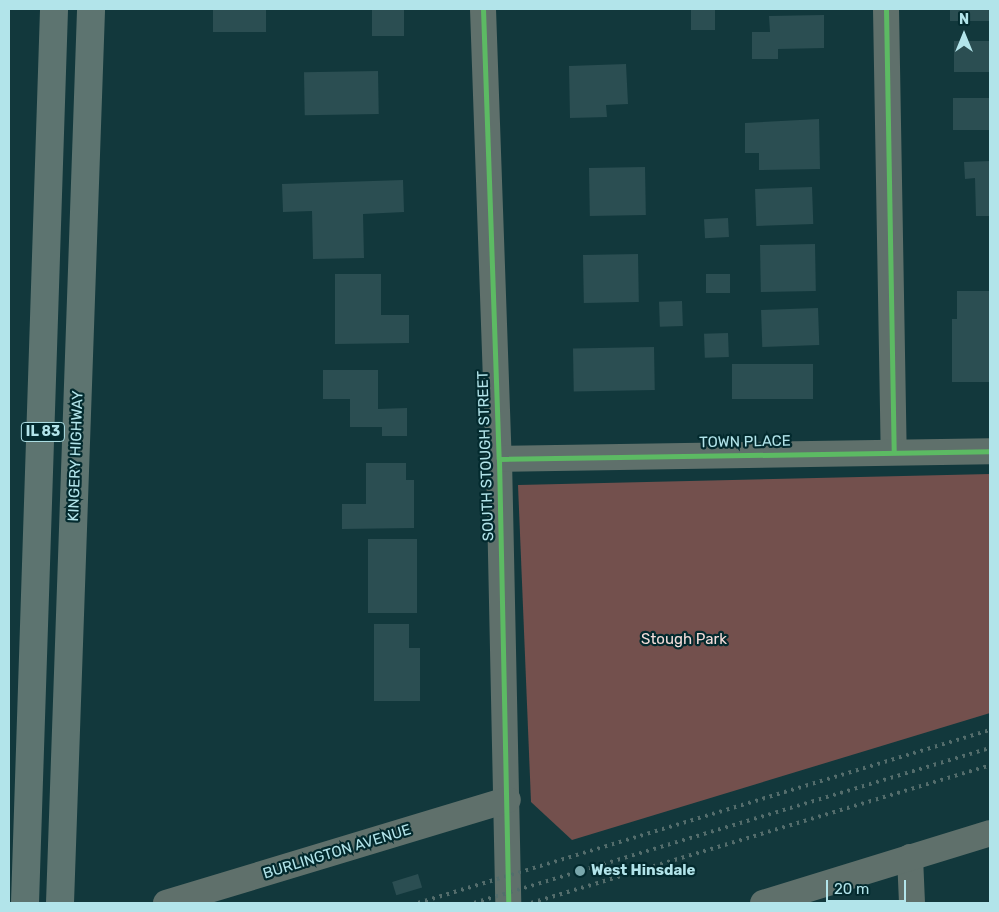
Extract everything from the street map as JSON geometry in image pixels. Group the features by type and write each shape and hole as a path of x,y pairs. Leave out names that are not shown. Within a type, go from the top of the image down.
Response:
{"highway":[{"name":"IL 83","path":"26,903 54,9"},
{"name":"KINGERY HIGHWAY","path":"60,903 91,9"}],"street":[{"name":"SOUTH STOUGH STREET","path":"483,9 499,459 508,800 508,903"},
{"path":"886,9 894,452"},
{"name":"TOWN PLACE","path":"499,459 990,451"},
{"name":"BURLINGTON AVENUE","path":"166,903 508,800"},
{"path":"763,903 990,834"},
{"path":"910,857 912,903"}],"green space":[{"name":"Stough Park","path":"990,474 990,713 572,840 531,802 518,485"}],"building":[{"path":"213,9 266,9 266,32 213,32"},
{"path":"372,9 404,9 404,36 372,36"},
{"path":"691,9 715,9 715,30 691,30"},
{"path":"950,9 990,9 990,21 950,21"},
{"path":"824,15 824,48 778,49 778,59 752,59 752,32 770,32 769,16"},
{"path":"954,41 990,41 990,72 954,72"},
{"path":"626,64 628,104 606,105 607,117 570,118 569,66"},
{"path":"378,71 379,114 305,115 304,72"},
{"path":"953,98 990,98 990,130 953,130"},
{"path":"819,119 820,169 759,170 759,153 745,153 745,123"},
{"path":"990,161 990,216 976,216 975,178 965,179 964,162"},
{"path":"645,167 646,215 590,216 589,168"},
{"path":"403,180 404,212 363,214 364,258 313,259 312,211 283,212 282,184"},
{"path":"812,187 813,224 756,226 755,189"},
{"path":"728,218 729,237 705,238 704,219"},
{"path":"815,244 816,291 761,292 760,245"},
{"path":"638,254 639,302 584,303 583,255"},
{"path":"335,274 381,274 381,315 409,315 409,343 335,344"},
{"path":"706,274 730,274 730,293 706,293"},
{"path":"957,291 989,291 990,382 952,382 952,319 957,319"},
{"path":"682,301 683,326 660,327 659,302"},
{"path":"818,308 819,345 762,347 761,310"},
{"path":"728,333 729,357 705,358 704,334"},
{"path":"654,347 655,390 574,391 573,348"},
{"path":"732,364 813,364 813,399 732,399"},
{"path":"323,370 378,370 378,409 407,408 407,436 382,436 382,427 350,427 350,399 323,399"},
{"path":"366,463 406,463 406,480 414,480 414,528 342,529 342,504 366,504"},
{"path":"368,539 417,539 417,613 368,613"},
{"path":"374,624 409,624 409,648 420,648 420,701 374,701"},
{"path":"418,874 422,887 396,895 392,882"}],"railway":[{"path":"418,903 990,730"},
{"path":"474,903 990,748"},
{"path":"531,903 990,765"}],"cycle path":[{"path":"483,9 499,459 508,903"},
{"path":"886,9 894,452"},
{"path":"499,459 990,451"}],"place":[{"name":"West Hinsdale","path":"580,871"}]}
